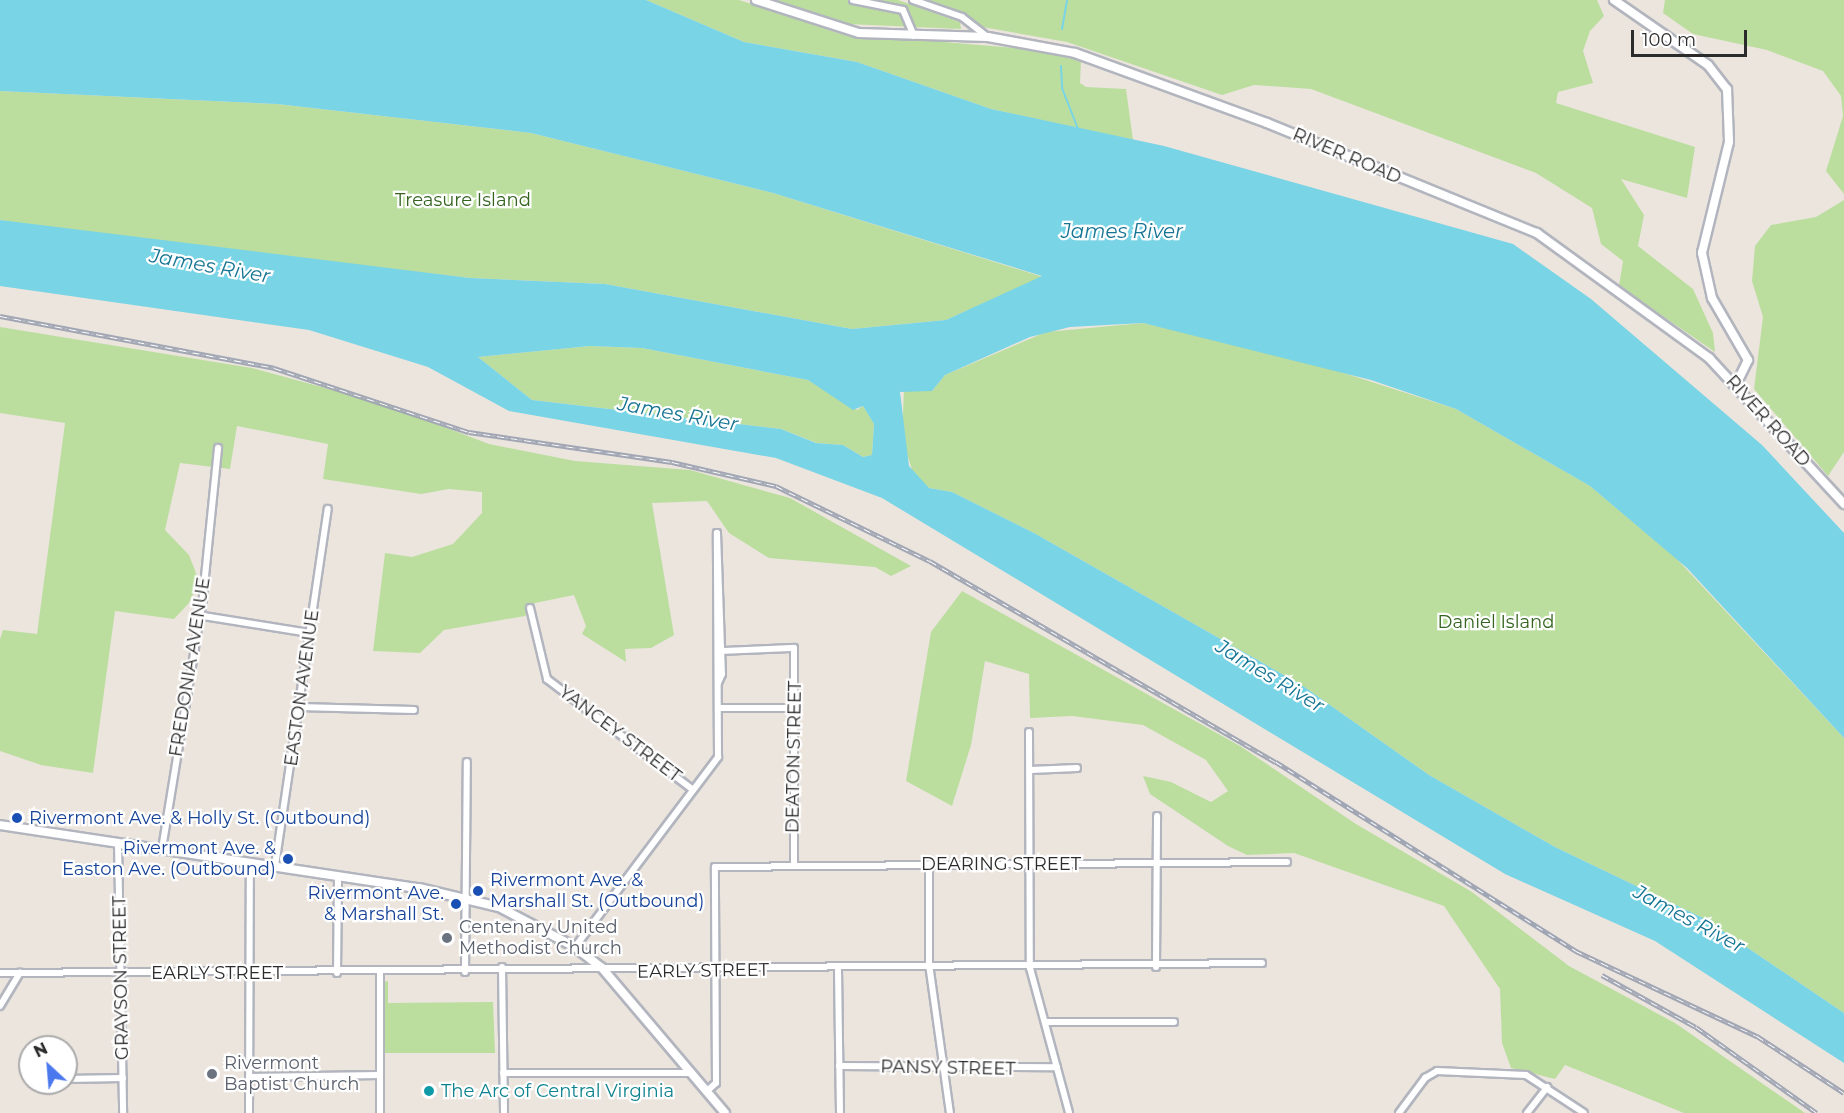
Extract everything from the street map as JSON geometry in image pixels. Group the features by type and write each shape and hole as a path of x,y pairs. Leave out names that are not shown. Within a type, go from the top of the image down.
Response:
{"street":[{"name":"RIVER ROAD","path":"756,0 842,30 914,36 988,37 1046,45 1130,71 1537,233 1709,357 1844,504"},
{"path":"853,0 898,7 914,36"},
{"path":"913,0 962,17 988,37"},
{"path":"1614,0 1708,65 1727,89 1732,122 1702,253 1712,298 1748,360 1736,385"},
{"name":"FREDONIA AVENUE","path":"162,849 197,615 218,448"},
{"name":"EASTON AVENUE","path":"275,866 328,509"},
{"path":"575,947 718,757 718,682 722,651 717,533 713,674 718,682"},
{"name":"YANCEY STREET","path":"530,608 547,679 693,790"},
{"path":"197,615 309,633"},
{"name":"DEATON STREET","path":"722,651 794,648 792,708 794,866"},
{"path":"299,707 414,710"},
{"path":"718,708 792,708"},
{"path":"1029,732 1030,968 1069,1113"},
{"path":"465,972 463,896 467,762"},
{"path":"1030,770 1077,768"},
{"path":"1156,967 1157,816"},
{"path":"0,825 463,896 499,907 575,947 602,968 725,1113"},
{"name":"GRAYSON STREET","path":"118,844 123,1113"},
{"path":"249,1113 250,862"},
{"name":"DEARING STREET","path":"716,970 715,867 1287,862"},
{"path":"929,864 932,969 951,1113"},
{"path":"337,973 338,876"},
{"name":"EARLY STREET","path":"0,973 465,972 502,967 838,970 1156,967 1262,963"},
{"path":"502,967 504,1113"},
{"path":"707,1091 716,1083 716,970"},
{"path":"838,970 840,1113"},
{"path":"0,1006 20,973"},
{"path":"380,973 380,1113"},
{"path":"1045,1022 1174,1022"},
{"name":"PANSY STREET","path":"839,1066 946,1070 1057,1067"},
{"path":"1399,1113 1431,1072 1526,1075 1584,1113"},
{"path":"503,1073 692,1073"},
{"path":"249,1077 379,1075"},
{"path":"78,1079 123,1078"},
{"path":"1527,1113 1546,1087"}],"green space":[{"path":"646,0 739,0 838,33 1052,51 1081,61 1080,83 1086,87 1126,89 1133,140 991,109 857,62 744,42"},
{"path":"776,0 898,0 960,22 961,29 847,24"},
{"path":"923,0 1597,0 1604,16 1590,31 1583,51 1593,83 1558,92 1556,103 1695,147 1687,198 1621,179 1644,215 1638,246 1693,289 1713,333 1715,352 1619,286 1623,261 1601,244 1592,208 1536,173 1311,89 1254,85 1222,95 1067,42 982,27"},
{"path":"1665,0 1844,0 1844,194 1826,171 1843,116 1841,96 1823,71 1767,50 1693,34 1663,13"},
{"name":"Treasure Island","path":"0,91 277,104 531,133 773,193 1043,277 946,320 852,329 605,284 470,278 62,232 0,220"},
{"path":"1844,200 1844,452 1828,476 1754,389 1763,317 1752,281 1755,246 1771,225 1816,217"},
{"name":"Daniel Island","path":"1143,323 1294,357 1456,409 1590,486 1676,558 1844,738 1844,1013 1705,919 1555,847 1429,775 1303,686 1034,533 952,492 929,488 914,476 902,438 904,389 932,391 945,375 1046,332"},
{"path":"0,327 252,368 384,404 489,444 575,461 690,470 790,498 911,566 891,576 875,567 769,558 729,533 707,501 652,503 674,635 651,648 625,649 626,662 582,634 586,626 574,595 535,603 525,616 444,630 420,653 373,651 385,553 412,557 453,544 482,513 482,492 449,489 421,494 323,479 328,444 237,426 230,469 180,463 165,530 189,555 199,581 189,603 174,619 115,611 93,773 41,765 0,751 0,639 3,630 37,634 65,423 0,413"},
{"path":"590,346 642,348 808,380 857,410 863,406 874,424 872,455 863,457 843,445 817,443 781,429 532,400 478,357"},
{"path":"962,591 1240,746 1356,824 1472,892 1569,966 1675,1023 1805,1113 1684,1113 1565,1065 1555,1079 1511,1068 1502,1043 1500,989 1444,906 1294,853 1247,855 1228,846 1150,794 1143,776 1171,782 1211,802 1228,791 1206,760 1143,725 1072,716 1030,718 1029,674 985,661 971,745 952,806 906,781 931,632"},
{"path":"388,981 388,1003 493,1002 495,1053 383,1053 383,982"}],"water":[{"name":"James River","path":"0,0 646,0 744,42 857,62 991,109 1164,146 1513,244 1591,299 1762,445 1844,533 1844,738 1687,568 1590,486 1456,409 1371,380 1143,323 1070,327 1030,337 945,375 932,391 900,392 909,466 929,488 952,492 1034,533 1303,686 1429,775 1555,847 1705,919 1844,1013 1844,1063 1655,941 1505,874 882,498 776,458 509,411 428,367 309,330 0,286 0,220 470,278 605,284 852,329 946,320 1042,276 773,193 531,133 277,104 0,91","holes":["590,346 642,348 808,380 853,410 863,406 874,424 872,455 863,457 843,445 816,443 781,429 532,400 478,357"]}],"waterway":[{"path":"1062,29 1067,0"},
{"path":"1061,66 1062,88 1078,129"}],"railway":[{"path":"0,316 274,368 469,432 672,462 776,486 930,561 1276,762 1576,951 1757,1036 1844,1093"},
{"path":"1602,975 1696,1027 1817,1113"}],"place":[{"name":"Rivermont Ave. & Holly St. (Outbound)","path":"17,818"},
{"name":"Rivermont Ave. & Easton Ave. (Outbound)","path":"288,859"},
{"name":"Rivermont Ave. & Marshall St. (Outbound)","path":"478,891"},
{"name":"Rivermont Ave. & Marshall St.","path":"456,904"},
{"name":"Centenary United Methodist Church","path":"447,938"},
{"name":"Rivermont Baptist Church","path":"212,1074"},
{"name":"The Arc of Central Virginia","path":"429,1091"}]}
